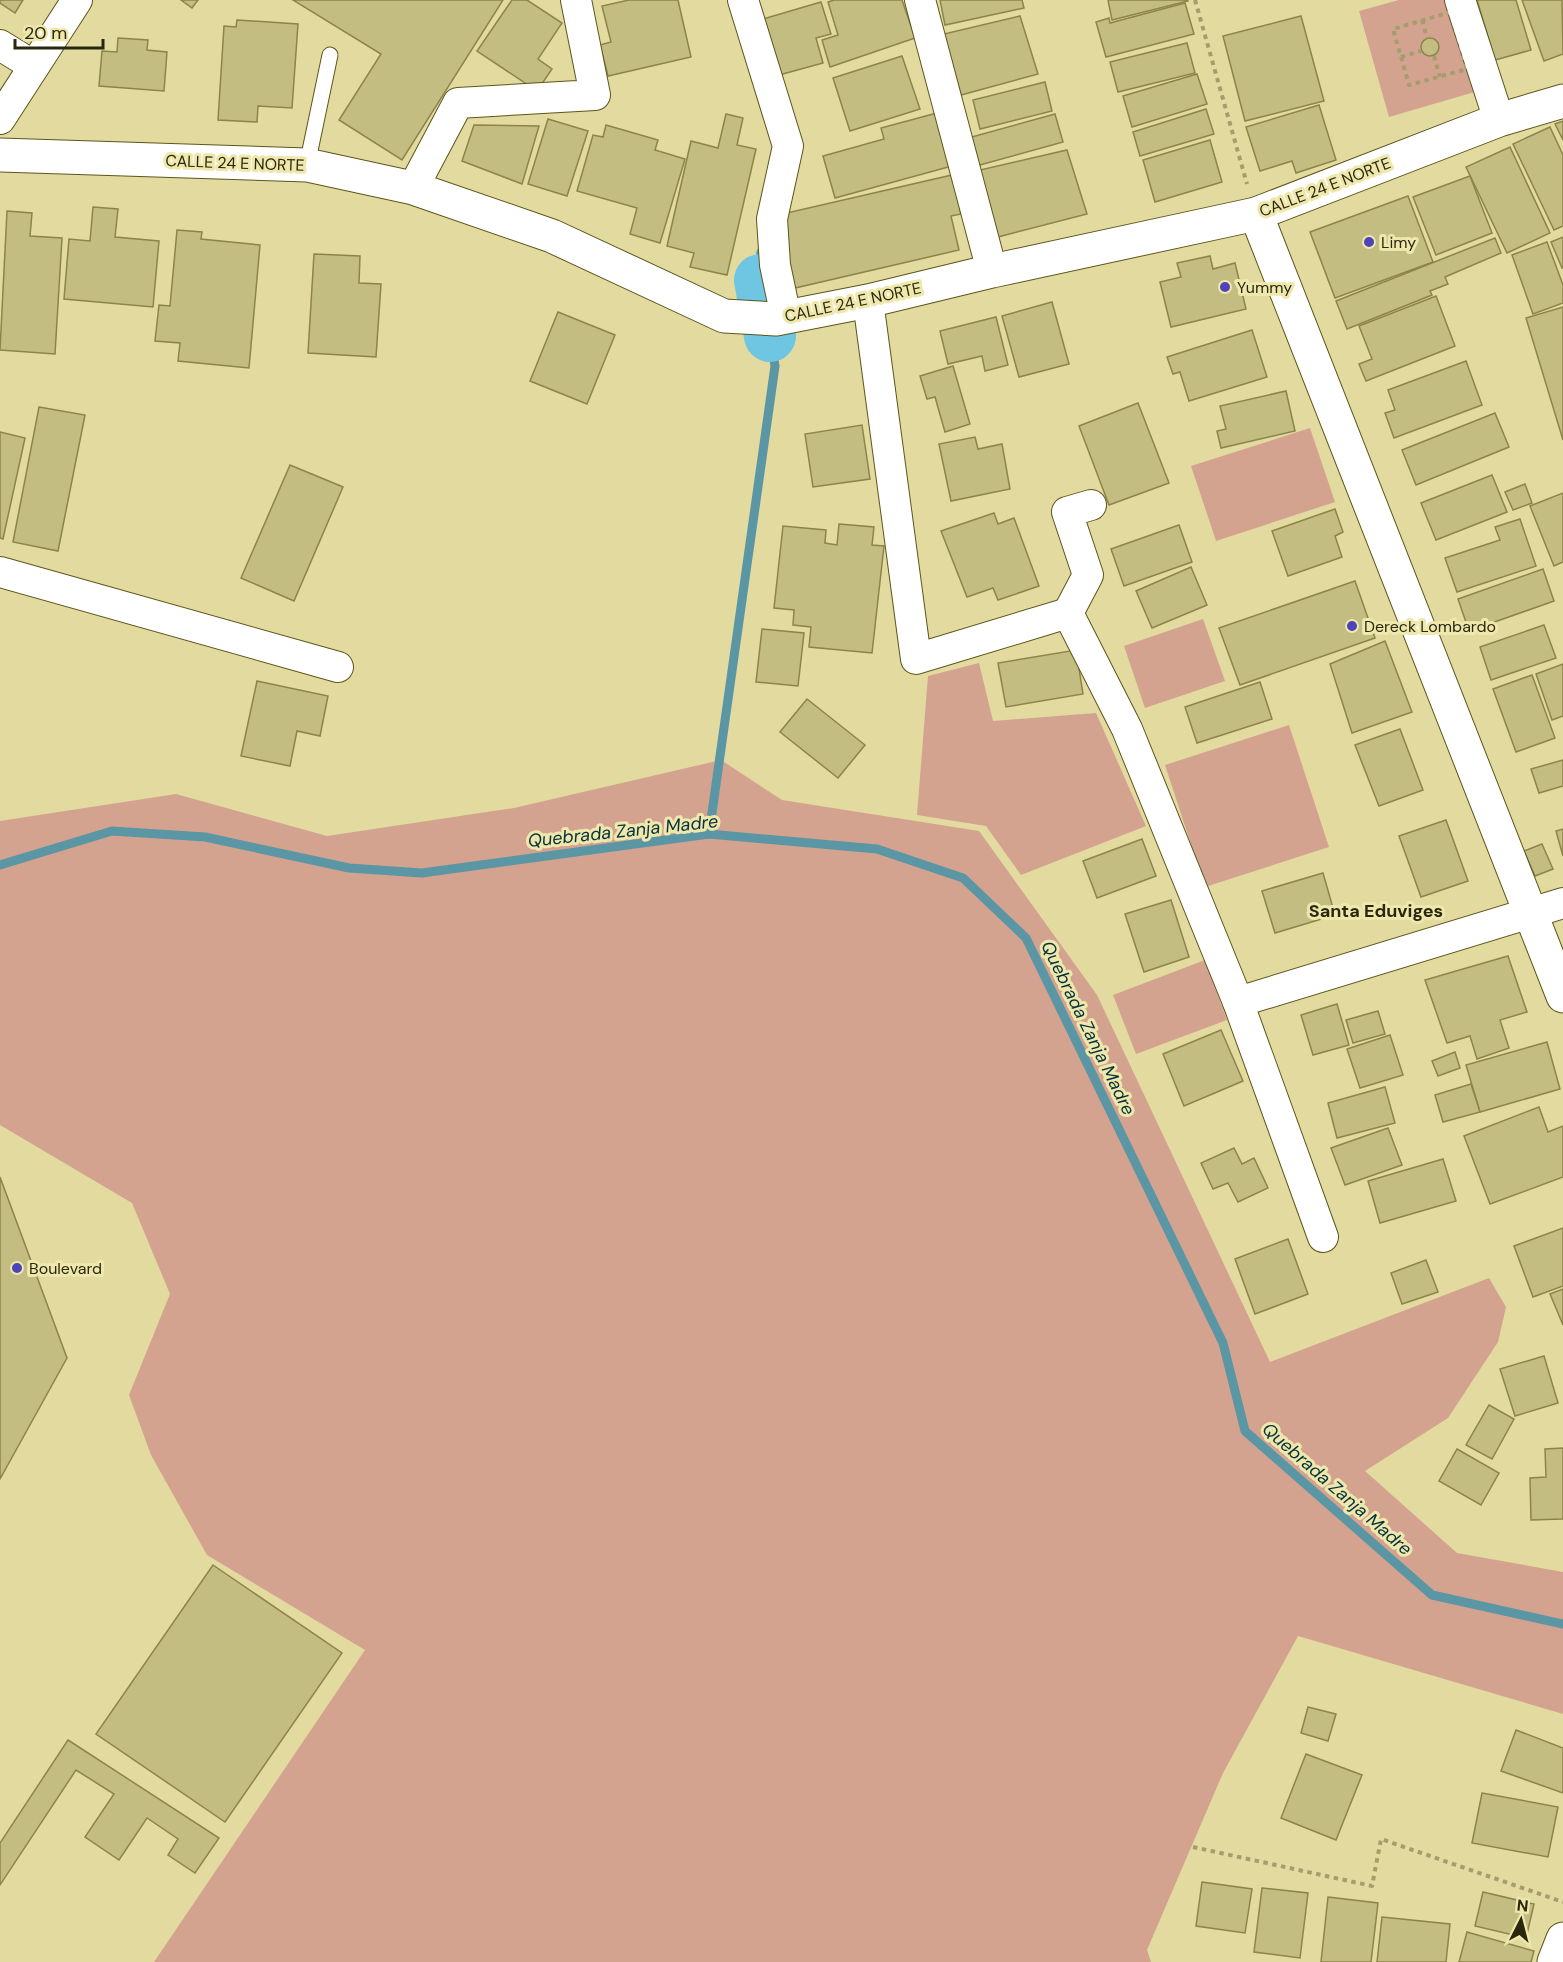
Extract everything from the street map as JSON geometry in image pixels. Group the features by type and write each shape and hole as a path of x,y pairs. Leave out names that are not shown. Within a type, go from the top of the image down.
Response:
{"main road":[{"name":"CALLE 24 E NORTE","path":"0,154 307,165 413,188 552,236 724,316 781,318 868,301 992,271 1256,214 1499,120 1563,101"},
{"path":"1256,214 1563,996"},
{"path":"1554,1962 1563,1939"}],"street":[{"path":"0,119 77,0"},
{"path":"413,188 458,103 595,95 576,0"},
{"path":"743,0 788,146 772,219 774,265 781,318"},
{"path":"920,0 992,271"},
{"path":"1460,0 1499,120"},
{"path":"0,45 34,66"},
{"path":"868,301 916,659 1068,613 1088,575 1067,512 1091,505"},
{"path":"0,572 338,667"},
{"path":"1068,613 1128,729 1238,1002 1323,1237"},
{"path":"1238,1002 1563,903"}],"lane":[{"path":"307,165 330,55"}],"path":[{"path":"1195,0 1256,214"},
{"path":"1451,12 1467,69 1409,86 1393,29 1422,21 1451,12"},
{"path":"1422,21 1427,38"},
{"path":"1401,57 1421,51"},
{"path":"1434,56 1440,77"},
{"path":"1193,1847 1372,1886 1381,1839 1563,1902"}],"shaded area":[{"path":"1399,0 1452,0 1478,91 1389,117 1359,11"},
{"path":"1310,428 1335,502 1216,541 1191,466"},
{"path":"1203,619 1225,681 1145,708 1124,646"},
{"path":"979,663 993,721 1096,713 1146,826 1021,875 986,826 917,815 928,676"},
{"path":"1289,725 1329,847 1205,887 1165,765"},
{"path":"721,760 782,800 979,831 1097,995 1270,1362 1489,1278 1506,1307 1498,1342 1448,1418 1365,1471 1457,1553 1563,1572 1563,1714 1298,1636 1223,1773 1147,1950 1151,1962 154,1962 365,1650 207,1555 151,1455 129,1395 170,1294 132,1203 0,1125 0,821 176,794 327,836 514,808"},
{"path":"1205,960 1227,1020 1136,1054 1113,995"}],"building":[{"path":"0,0 23,0 15,13 0,3"},
{"path":"181,0 198,0 192,8"},
{"path":"293,0 503,0 402,160 339,120 381,54"},
{"path":"512,0 527,0 562,23 538,59 552,69 537,91 477,51"},
{"path":"629,0 678,0 691,57 608,76 600,45 611,42 602,6"},
{"path":"834,0 902,0 915,38 830,67 822,40 838,35 828,2"},
{"path":"940,0 1022,0 1024,8 945,25"},
{"path":"1108,0 1188,0 1188,1 1112,20"},
{"path":"1477,0 1516,0 1531,50 1495,60"},
{"path":"1522,0 1562,0 1563,54 1544,61"},
{"path":"821,2 831,34 816,38 823,63 779,75 763,19"},
{"path":"1185,3 1194,34 1106,57 1096,22 1109,18 1110,23"},
{"path":"1020,16 1038,74 961,95 944,34"},
{"path":"1301,16 1324,101 1245,121 1223,36"},
{"path":"237,20 298,24 292,108 258,106 257,122 218,120 224,26 236,27"},
{"path":"118,38 148,40 147,50 167,52 164,91 99,86 102,51 117,52"},
{"path":"1426,38 1434,38 1439,43 1437,54 1426,56 1421,51 1421,43"},
{"path":"1187,43 1195,73 1118,92 1110,62"},
{"path":"902,56 920,109 850,131 833,78"},
{"path":"1197,74 1207,104 1132,127 1123,96"},
{"path":"1045,82 1052,111 980,129 973,100"},
{"path":"1319,105 1336,160 1296,173 1292,161 1260,171 1246,127"},
{"path":"1206,109 1214,134 1140,156 1133,132"},
{"path":"937,113 952,166 835,198 823,156 884,139 881,128"},
{"path":"726,114 743,118 737,145 756,149 727,275 690,267 694,253 667,246 691,141 718,148"},
{"path":"1055,114 1063,142 976,166 968,138"},
{"path":"548,119 588,131 567,196 528,184"},
{"path":"1563,121 1563,140 1555,124"},
{"path":"474,125 539,126 522,184 462,161"},
{"path":"606,125 658,140 655,150 685,159 660,243 630,234 637,208 577,191 593,135 603,137"},
{"path":"1550,127 1563,155 1563,226 1554,230 1513,144"},
{"path":"1210,140 1222,182 1155,202 1143,160"},
{"path":"1510,147 1550,233 1507,253 1466,167"},
{"path":"1067,150 1087,214 998,237 980,170"},
{"path":"952,175 961,214 951,216 959,250 795,288 778,215"},
{"path":"1470,176 1492,233 1436,255 1413,197"},
{"path":"1408,196 1433,262 1335,298 1310,232"},
{"path":"93,207 118,209 115,237 159,241 153,307 64,299 69,239 90,241"},
{"path":"7,211 32,213 30,236 62,238 55,354 0,350"},
{"path":"177,230 202,232 201,239 260,245 249,368 178,361 180,343 155,341 159,305 170,306"},
{"path":"1563,237 1563,268 1562,268 1551,242"},
{"path":"1495,238 1501,253 1445,277 1448,284 1430,291 1432,295 1347,329 1336,301"},
{"path":"1547,242 1563,285 1563,303 1533,314 1512,255"},
{"path":"314,254 360,256 359,283 381,284 376,357 308,353"},
{"path":"1210,256 1213,269 1235,263 1246,309 1171,327 1160,282 1181,277 1177,263"},
{"path":"1436,296 1455,346 1366,381 1359,364 1372,359 1359,326"},
{"path":"1052,302 1069,364 1019,377 1002,316"},
{"path":"1563,307 1563,440 1526,318"},
{"path":"558,312 615,335 587,404 530,381"},
{"path":"996,317 1008,365 985,371 982,356 948,364 940,331"},
{"path":"1252,330 1267,377 1189,401 1180,372 1173,374 1167,357"},
{"path":"1466,361 1482,405 1394,438 1385,413 1395,410 1388,390"},
{"path":"953,366 970,424 945,432 935,397 927,399 920,376"},
{"path":"1286,391 1295,431 1221,448 1217,431 1226,429 1220,406"},
{"path":"1138,403 1169,483 1109,505 1079,426"},
{"path":"39,407 85,415 58,551 13,542"},
{"path":"1495,413 1509,447 1416,485 1402,450"},
{"path":"862,425 870,479 813,487 805,434"},
{"path":"0,432 25,438 3,539 0,538"},
{"path":"975,437 978,449 1002,444 1010,489 951,501 939,444"},
{"path":"290,465 343,487 294,601 241,578"},
{"path":"1492,475 1507,512 1436,540 1421,503"},
{"path":"1525,484 1532,503 1513,510 1505,492"},
{"path":"1563,493 1563,562 1554,566 1530,506"},
{"path":"1335,509 1343,532 1335,536 1342,557 1288,576 1272,531"},
{"path":"994,513 998,524 1014,518 1039,586 998,600 993,588 967,597 941,531"},
{"path":"1520,519 1536,566 1457,592 1445,558 1500,540 1495,527"},
{"path":"839,524 874,527 872,545 884,546 872,653 809,647 811,627 793,625 794,610 774,608 783,526 826,530 825,543 837,545"},
{"path":"1179,525 1192,562 1124,586 1111,549"},
{"path":"1191,567 1207,605 1152,628 1136,591"},
{"path":"1543,569 1554,601 1469,631 1458,599"},
{"path":"1355,581 1375,638 1240,685 1219,628"},
{"path":"1544,625 1556,658 1491,680 1480,647"},
{"path":"762,629 804,633 798,686 756,682"},
{"path":"1385,641 1412,712 1352,733 1330,664"},
{"path":"1076,650 1083,694 1006,707 998,663"},
{"path":"1563,664 1563,716 1552,720 1536,674"},
{"path":"1532,675 1555,738 1516,752 1493,689"},
{"path":"257,681 328,696 320,736 297,731 290,766 241,756"},
{"path":"1260,682 1272,719 1197,743 1185,707"},
{"path":"807,699 865,745 838,778 780,732"},
{"path":"1400,729 1423,790 1379,806 1355,745"},
{"path":"1563,760 1563,786 1539,793 1531,769"},
{"path":"1446,820 1468,881 1421,897 1399,836"},
{"path":"1563,829 1563,856 1556,831"},
{"path":"1142,839 1156,876 1097,898 1083,861"},
{"path":"1542,844 1553,869 1535,876 1524,851"},
{"path":"1323,873 1335,915 1275,933 1262,891"},
{"path":"1171,900 1189,957 1144,972 1125,914"},
{"path":"1508,956 1527,1012 1500,1020 1509,1048 1477,1059 1470,1036 1447,1043 1425,980"},
{"path":"1337,1004 1349,1045 1313,1055 1301,1015"},
{"path":"1378,1011 1385,1034 1353,1043 1346,1020"},
{"path":"1221,1030 1243,1081 1184,1106 1163,1054"},
{"path":"1390,1035 1403,1075 1360,1088 1347,1049"},
{"path":"1547,1042 1560,1089 1480,1112 1466,1065"},
{"path":"1455,1052 1460,1068 1438,1076 1432,1061"},
{"path":"1471,1084 1480,1112 1443,1122 1435,1095"},
{"path":"1385,1087 1395,1123 1337,1138 1328,1103"},
{"path":"1539,1107 1548,1132 1563,1126 1563,1177 1490,1204 1464,1136"},
{"path":"1388,1128 1402,1165 1345,1185 1331,1148"},
{"path":"1234,1148 1242,1164 1254,1158 1268,1188 1238,1202 1228,1183 1213,1189 1201,1163"},
{"path":"1443,1159 1456,1201 1380,1223 1368,1181"},
{"name":"Boulevard","path":"0,1177 67,1358 0,1479"},
{"path":"1563,1228 1563,1286 1533,1297 1514,1246"},
{"path":"1288,1239 1308,1294 1255,1314 1235,1259"},
{"path":"1426,1260 1438,1292 1402,1304 1391,1273"},
{"path":"1563,1289 1563,1325 1550,1294"},
{"path":"1544,1356 1558,1403 1515,1416 1500,1369"},
{"path":"1489,1405 1514,1419 1492,1459 1466,1445"},
{"path":"1563,1448 1563,1519 1531,1520 1530,1478 1546,1477 1545,1449"},
{"path":"1457,1449 1499,1473 1481,1505 1439,1481"},
{"path":"213,1565 342,1653 225,1822 96,1734"},
{"path":"1308,1707 1336,1714 1328,1741 1301,1733"},
{"path":"1516,1730 1563,1748 1563,1793 1501,1771"},
{"path":"68,1740 219,1838 195,1873 168,1855 178,1839 147,1818 119,1860 85,1837 114,1794 76,1770 0,1885 0,1843"},
{"path":"1306,1754 1362,1775 1336,1840 1281,1818"},
{"path":"1482,1793 1558,1807 1548,1857 1472,1843"},
{"path":"1202,1882 1252,1889 1245,1933 1196,1926"},
{"path":"1262,1888 1308,1893 1300,1958 1254,1952"},
{"path":"1483,1892 1534,1904 1526,1938 1475,1926"},
{"path":"1328,1897 1378,1903 1371,1962 1321,1962"},
{"path":"1382,1917 1450,1924 1446,1962 1377,1962"},
{"path":"1467,1932 1534,1951 1531,1962 1459,1962"}],"waterway":[{"path":"760,280 761,252"},
{"path":"760,280 770,336"},
{"path":"709,834 775,366 770,336"},
{"name":"Quebrada Zanja Madre","path":"0,865 112,831 205,837 349,868 422,873 709,834 877,849 963,878 1026,938 1223,1343 1245,1431 1432,1595 1563,1624"}],"place":[{"name":"Limy","path":"1369,242"},
{"name":"Yummy","path":"1225,287"},
{"name":"Dereck Lombardo","path":"1352,626"},
{"name":"Boulevard","path":"17,1268"}],"district":[{"name":"Santa Eduviges","path":"1376,911"}]}
